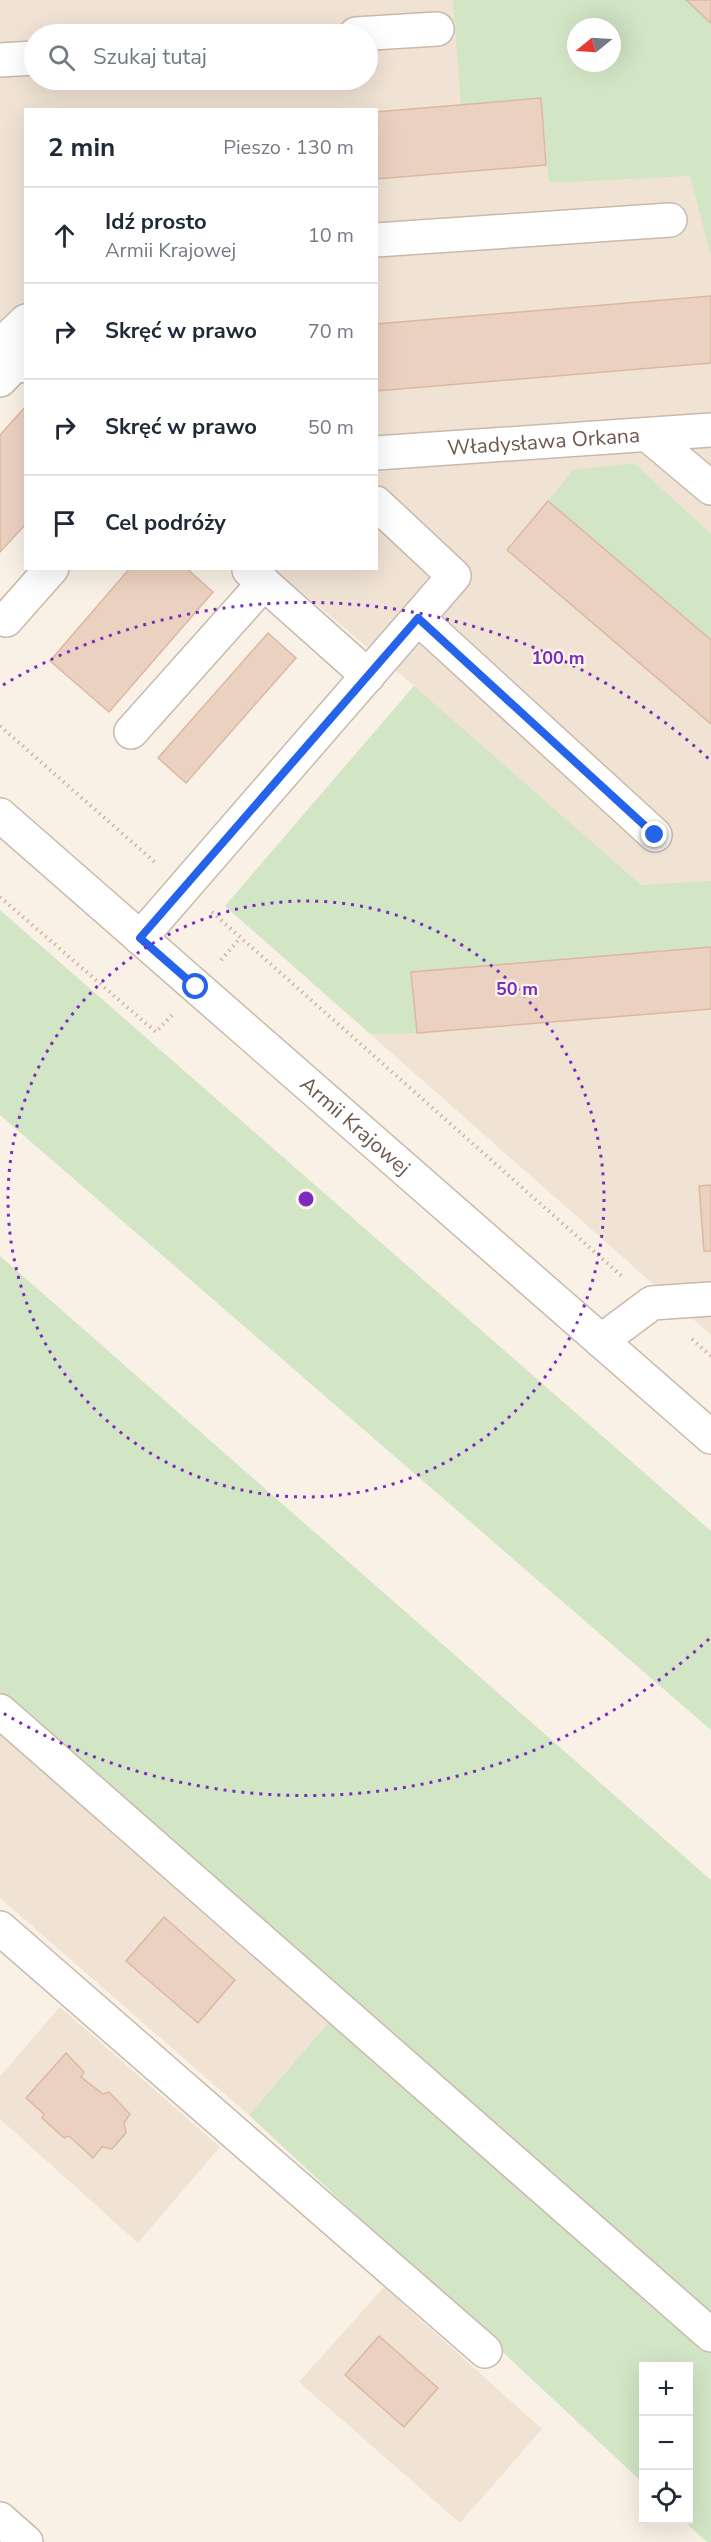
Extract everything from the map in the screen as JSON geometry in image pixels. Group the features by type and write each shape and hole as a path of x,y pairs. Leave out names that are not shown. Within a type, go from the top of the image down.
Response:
{"street":[{"path":"378,33 436,29"},
{"path":"0,60 24,59"},
{"path":"378,240 670,220"},
{"path":"9,359 24,325"},
{"name":"Władysława Orkana","path":"378,453 711,430"},
{"path":"648,435 711,488"},
{"path":"140,938 454,576 378,504"},
{"path":"6,620 50,570"},
{"path":"130,732 256,576 368,676"},
{"path":"418,618 655,835"},
{"name":"Armii Krajowej","path":"0,814 711,1437"},
{"path":"601,1341 652,1303 711,1299"},
{"path":"0,1711 711,2335"},
{"path":"0,1928 485,2351"},
{"path":"0,2519 26,2542"}],"path":[{"path":"0,726 711,1356"},
{"path":"0,897 156,1032"}],"shaded area":[{"path":"0,0 711,0 711,1335 225,906 414,686 275,570 378,570 378,108 24,108 24,353 0,333"},
{"path":"0,1731 330,2021 249,2115 0,1898"},
{"path":"60,2007 220,2147 138,2243 0,2119 0,2076"},
{"path":"384,2287 542,2429 460,2523 299,2382"}],"green space":[{"path":"453,0 686,0 711,23 711,256 690,176 549,183 541,98 461,105"},
{"path":"634,463 711,534 711,640 548,501 573,470"},
{"path":"414,686 641,885 711,881 711,947 412,972 417,1033 371,1034 225,906"},
{"path":"0,910 711,1531 711,1730 0,1115"},
{"path":"0,1256 711,1880 711,2542 707,2542 687,2524 693,2524 693,2362 639,2362 639,2479 249,2115 330,2021 0,1731"}],"building":[{"path":"686,0 711,0 711,23"},
{"path":"541,98 546,165 378,179 378,112"},
{"path":"711,296 711,363 378,391 378,324"},
{"path":"24,408 24,526 0,552 0,435"},
{"path":"548,501 711,640 711,724 507,550"},
{"path":"128,570 188,570 213,592 109,712 50,661"},
{"path":"268,633 296,658 186,783 158,758"},
{"path":"711,947 711,1009 417,1033 411,972"},
{"path":"711,1185 711,1251 704,1251 699,1186"},
{"path":"164,1917 235,1980 198,2023 126,1961"},
{"path":"66,2053 84,2072 81,2077 103,2094 109,2092 130,2114 124,2123 126,2133 112,2149 102,2147 93,2158 69,2136 64,2138 42,2118 44,2114 26,2098"},
{"path":"379,2336 438,2388 404,2427 345,2375"}],"route":[{"path":"196,987 140,938 418,618 655,835"}]}
